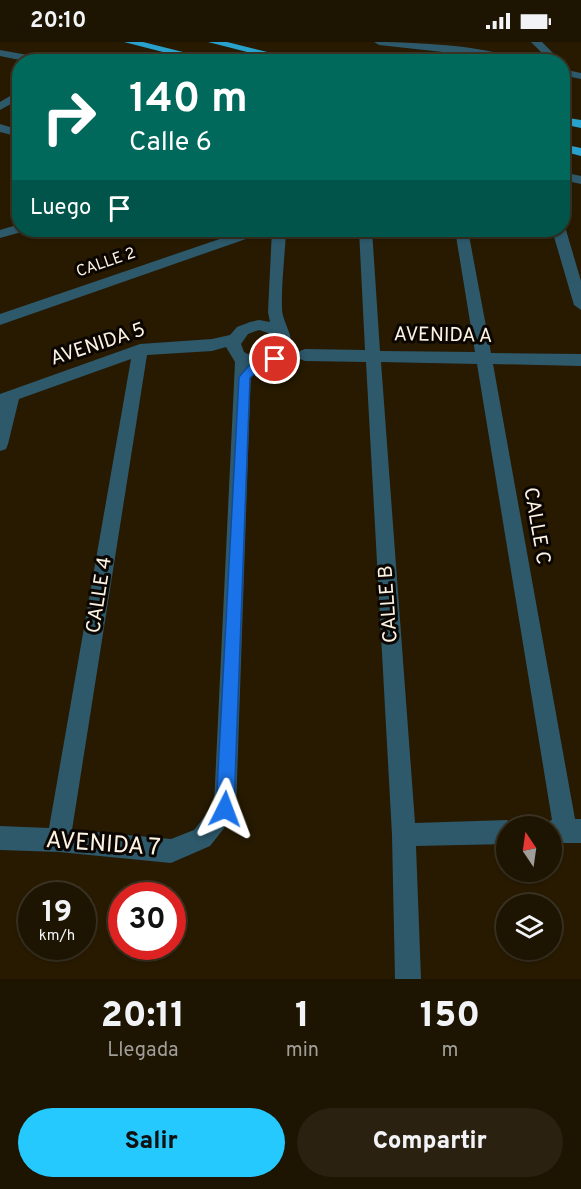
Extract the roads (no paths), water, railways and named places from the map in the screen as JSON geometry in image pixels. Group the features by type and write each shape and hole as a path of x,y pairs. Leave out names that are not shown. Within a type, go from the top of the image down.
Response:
{"highway":[{"path":"129,42 183,54"},
{"path":"213,42 267,54"}],"street":[{"path":"379,42 483,54"},
{"path":"537,42 548,54"},
{"name":"CALLE 2","path":"0,320 238,237"},
{"path":"275,312 259,325 244,329 243,358 275,359 281,355 285,343 275,312 279,237"},
{"name":"CALLE B","path":"366,237 404,835 408,979"},
{"name":"CALLE C","path":"463,237 566,831"},
{"path":"561,237 581,305"},
{"path":"259,325 274,328 280,332"},
{"name":"AVENIDA 5","path":"6,398 140,350 212,345 243,358"},
{"name":"CALLE 4","path":"59,840 140,350"},
{"name":"AVENIDA A","path":"305,355 581,360"},
{"name":"AVENIDA 7","path":"0,838 59,840 171,851 202,838 225,809 243,358"},
{"path":"0,444 6,398"},
{"path":"404,835 496,832"}]}
